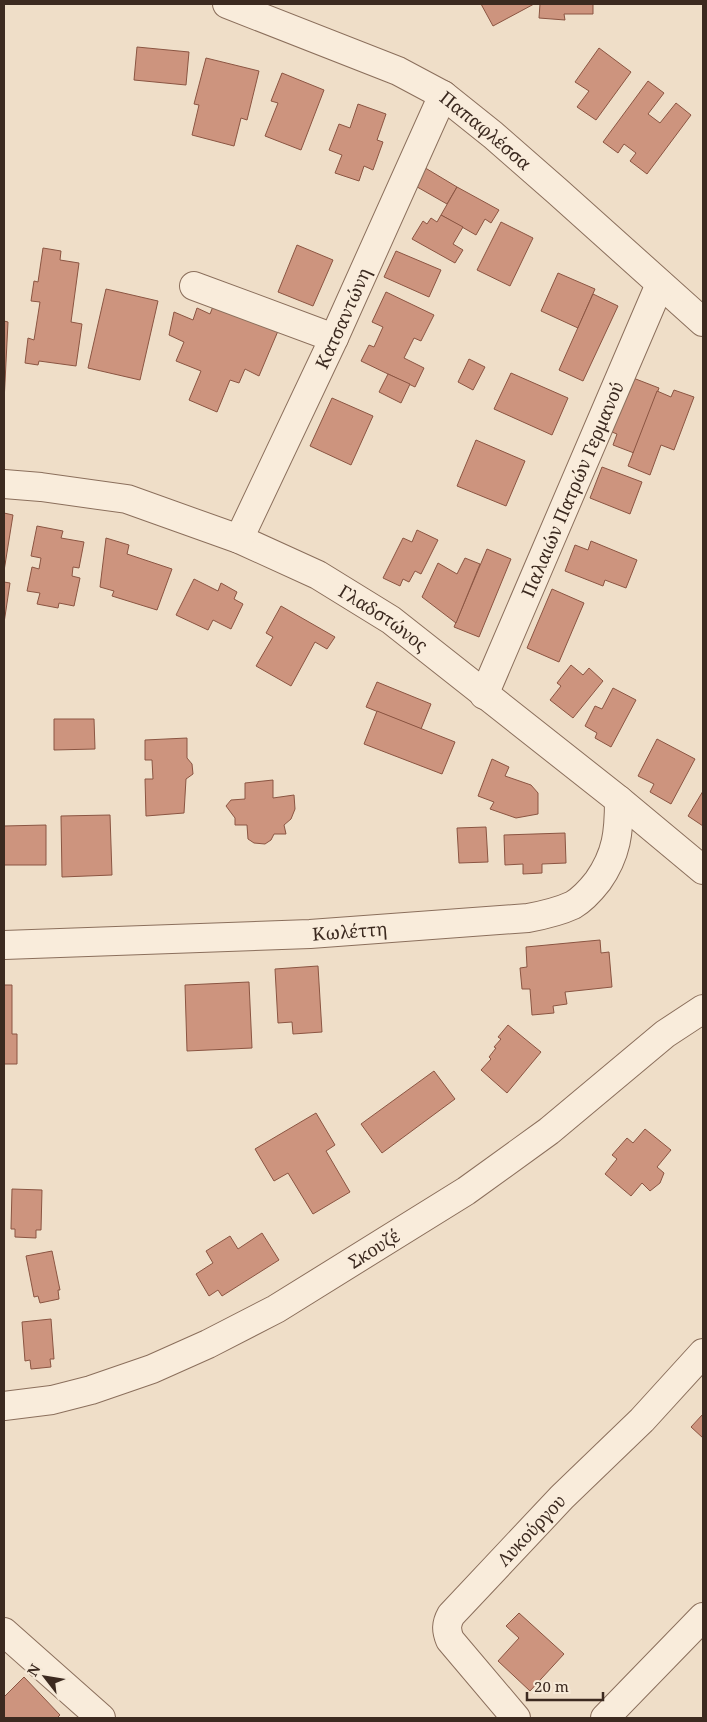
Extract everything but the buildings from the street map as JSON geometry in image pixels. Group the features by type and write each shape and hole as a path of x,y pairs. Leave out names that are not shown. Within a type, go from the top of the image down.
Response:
{"street":[{"name":"Παπαφλέσσα","path":"227,4 398,71 443,95 529,166 703,322"},
{"name":"Κατσαντώνη","path":"239,540 334,338 443,95"},
{"name":"Παλαιών Πατρών Γερμανού","path":"484,695 660,284"},
{"path":"194,286 334,338"},
{"name":"Γλαδστώνος","path":"4,484 128,499 239,540 318,575 391,620 619,800 703,870"},
{"name":"Κωλέττη","path":"4,945 310,934 528,918 548,914 574,904 584,897 606,869 616,843 619,800"},
{"name":"Σκουζέ","path":"4,1406 52,1400 91,1390 152,1369 276,1310 466,1191 549,1131 665,1034 703,1010"},
{"name":"Λυκούργου","path":"516,1718 450,1640 447,1632 447,1622 451,1614 562,1497 642,1420 703,1354"},
{"path":"605,1718 703,1617"},
{"path":"4,1632 101,1718"}]}
